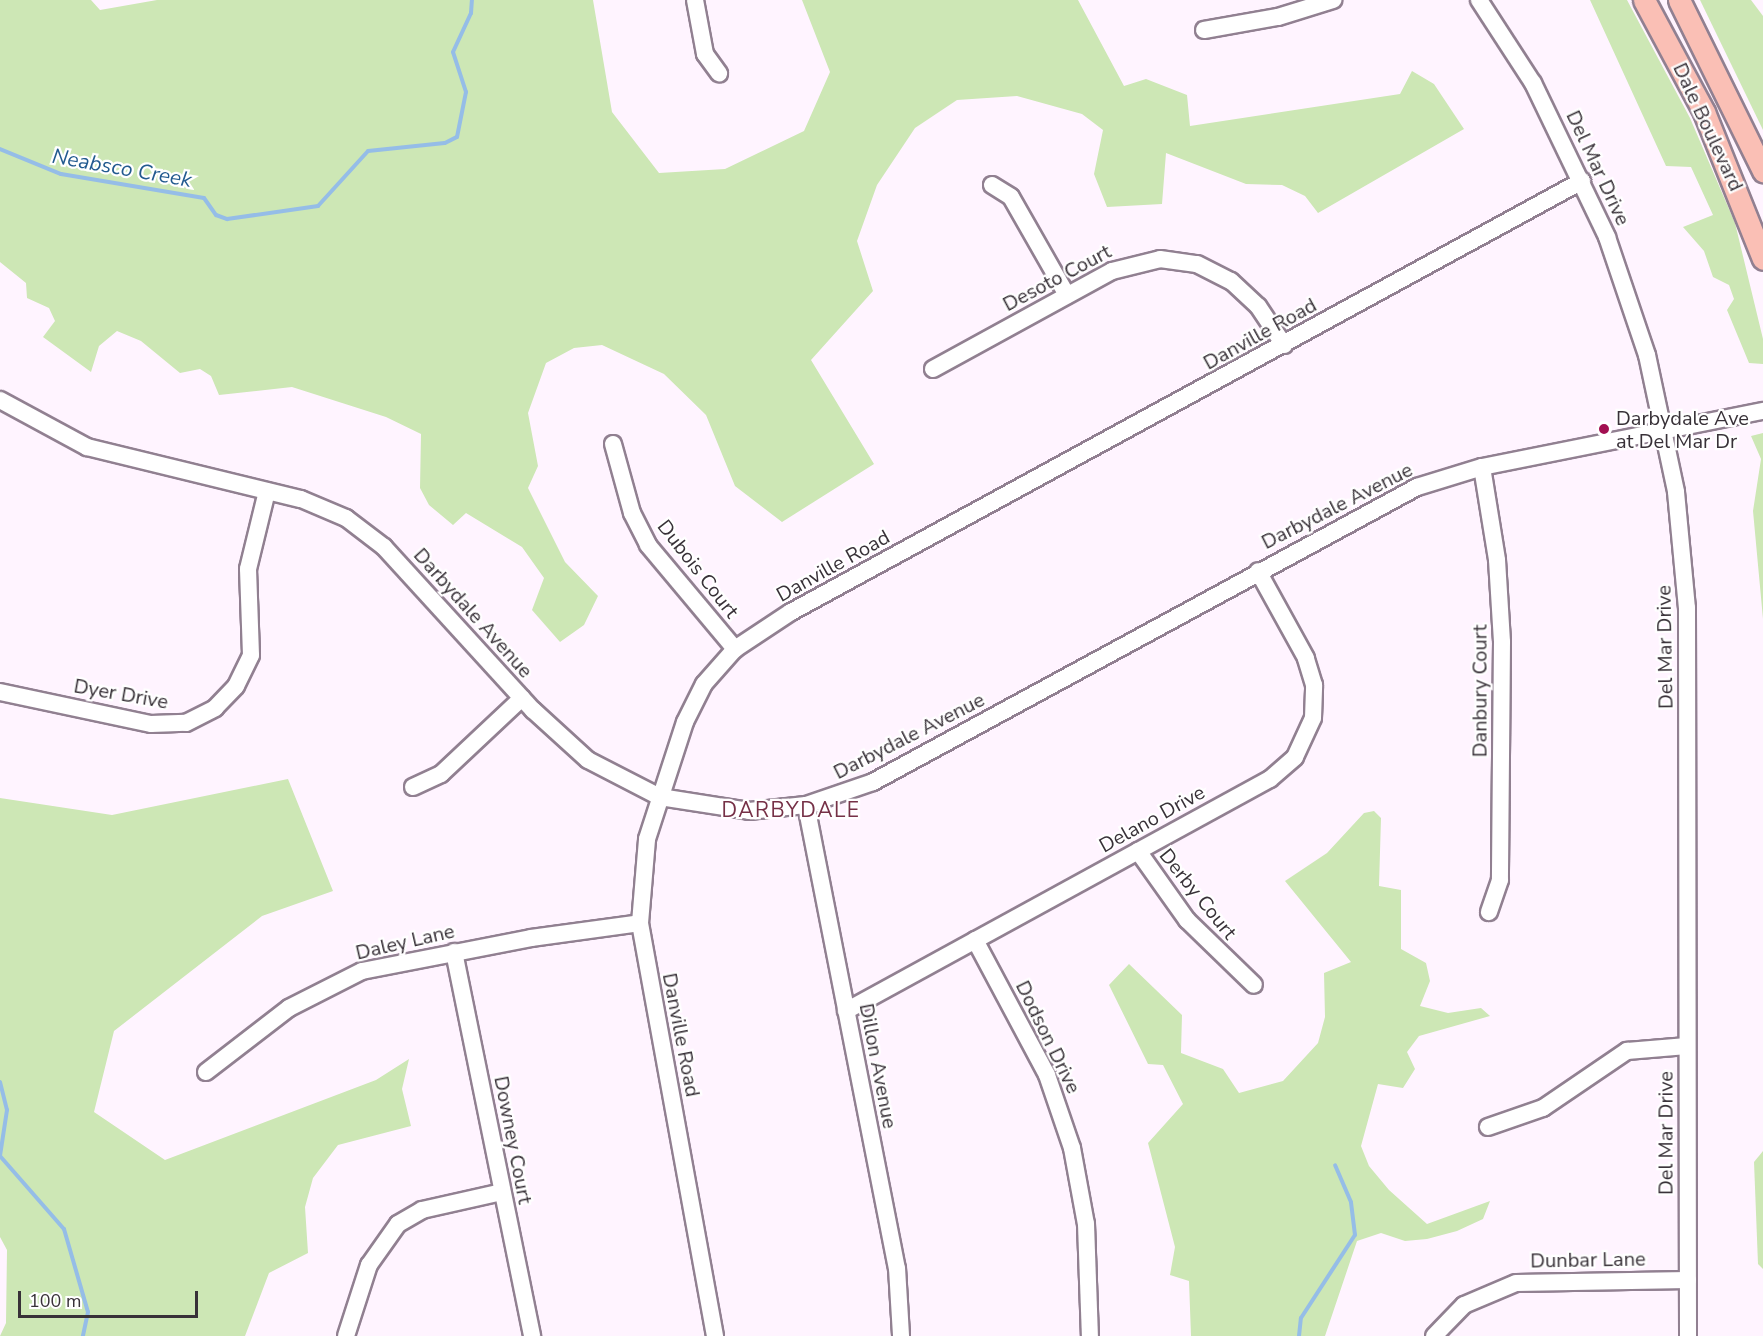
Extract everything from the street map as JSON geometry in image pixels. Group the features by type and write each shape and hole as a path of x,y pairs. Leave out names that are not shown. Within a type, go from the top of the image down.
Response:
{"main road":[{"name":"Dale Boulevard","path":"1644,0 1704,112 1763,259"},
{"name":"Dale Boulevard","path":"1679,0 1763,171"}],"street":[{"path":"695,0 705,54 719,73"},
{"path":"1204,30 1278,17 1333,0"},
{"name":"Del Mar Drive","path":"1479,0 1533,83 1582,181 1626,288 1666,431 1687,608 1688,1336"},
{"name":"Danville Road","path":"715,1336 640,923 642,863 660,797 692,705 735,649 791,612 1582,181"},
{"path":"992,185 1011,198 1067,296"},
{"name":"Desoto Court","path":"933,369 1126,265 1182,261 1214,271 1245,292 1284,345"},
{"name":"Darbydale Avenue","path":"0,400 87,447 322,506 366,531 522,698 588,760 660,797 748,811 807,805 873,782 1416,487 1482,467 1763,411"},
{"name":"Dubois Court","path":"614,444 632,513 648,545 735,649"},
{"name":"Danbury Court","path":"1482,467 1497,560 1502,642 1500,880 1489,912"},
{"name":"Dyer Drive","path":"0,692 151,724 186,723 215,708 236,686 250,655 248,569 267,491"},
{"name":"Delano Drive","path":"846,1011 1270,779 1295,757 1310,731 1315,702 1310,669 1258,571"},
{"path":"413,787 441,774 522,698"},
{"name":"Dillon Avenue","path":"807,805 897,1268 901,1336"},
{"name":"Derby Court","path":"1138,851 1187,920 1254,985"},
{"name":"Daley Lane","path":"206,1072 289,1008 334,982 454,952 640,923"},
{"name":"Dodson Drive","path":"975,940 1047,1075 1072,1148 1086,1224 1089,1336"},
{"name":"Downey Court","path":"454,952 532,1336"},
{"path":"1488,1127 1543,1108 1628,1051 1687,1046"},
{"path":"346,1336 369,1265 398,1224 422,1210 502,1192"},
{"name":"Dunbar Lane","path":"1434,1336 1464,1305 1516,1283 1688,1280"}],"green space":[{"path":"0,0 91,0 100,10 157,0 593,0 612,112 659,173 725,169 804,131 830,72 802,0 1078,0 1124,86 1146,79 1187,95 1190,126 1400,94 1412,71 1434,84 1464,129 1318,213 1305,196 1282,185 1246,184 1166,153 1162,204 1107,207 1094,174 1103,130 1082,114 1017,96 957,100 915,128 877,185 857,241 873,291 811,360 874,464 782,522 735,486 706,415 664,374 602,345 574,348 546,363 528,413 538,466 528,488 565,562 598,596 584,625 560,642 532,610 544,578 522,547 466,513 453,525 429,505 420,488 421,434 386,417 292,387 219,395 211,376 200,369 180,373 141,341 117,331 99,346 91,372 43,337 55,321 49,308 27,298 26,283 0,262"},
{"path":"1590,0 1627,0 1690,118 1735,223 1763,339 1763,364 1749,363 1727,310 1734,299 1729,285 1713,277 1704,251 1683,227 1713,215 1691,167 1666,166"},
{"path":"1700,0 1751,0 1763,16 1763,130"},
{"path":"1763,433 1763,619 1753,511 1761,459 1751,436"},
{"path":"288,779 333,891 262,916 114,1031 94,1112 165,1160 376,1080 409,1059 402,1089 411,1126 338,1145 313,1178 305,1207 308,1253 269,1273 245,1336 0,1336 6,1323 7,1250 0,1237 0,798 112,815"},
{"path":"1374,811 1381,818 1379,886 1401,890 1401,949 1426,963 1430,981 1420,1006 1448,1013 1481,1008 1490,1016 1419,1036 1407,1052 1415,1069 1403,1088 1378,1084 1361,1146 1369,1166 1389,1190 1427,1224 1490,1201 1483,1219 1457,1231 1427,1239 1405,1241 1381,1233 1357,1241 1325,1336 1191,1336 1189,1281 1170,1275 1175,1247 1148,1143 1183,1104 1163,1065 1148,1064 1109,985 1129,964 1182,1015 1181,1053 1223,1069 1239,1093 1283,1081 1318,1043 1325,1017 1324,973 1351,962 1285,881 1327,853 1364,813"},
{"path":"1763,1151 1763,1269 1758,1264 1754,1162"}],"waterway":[{"name":"Neabsco Creek","path":"0,149 61,174 204,198 216,215 227,219 318,206 368,151 445,143 457,137 466,92 453,52 471,13 472,0"},
{"name":"Neabsco Creek","path":"0,1082 7,1110 0,1156 64,1229 88,1312 83,1336"},
{"path":"1299,1336 1301,1318 1355,1235 1351,1202 1335,1165"}],"place":[{"name":"Darbydale Ave at Del Mar Dr","path":"1604,429"}],"district":[{"name":"DARBYDALE","path":"791,810"}]}
